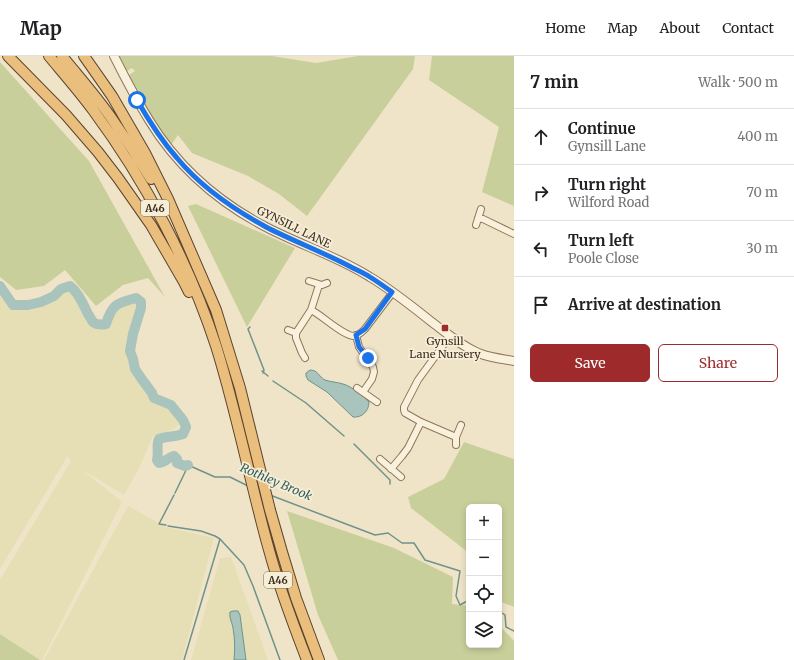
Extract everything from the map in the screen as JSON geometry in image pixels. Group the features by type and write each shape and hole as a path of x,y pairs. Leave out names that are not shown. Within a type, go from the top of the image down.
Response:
{"highway":[{"name":"A46","path":"8,56 66,115 98,152 151,225 184,282 225,379"},
{"name":"A46","path":"49,56 97,116 130,165 160,217 193,284 225,379 255,498 288,613 307,660"},
{"name":"A46","path":"62,56 94,94 131,147 158,190 185,238"},
{"name":"A46","path":"84,56 112,96 145,153 168,198 216,310 244,402 268,502 294,591 320,660"}],"street":[{"name":"GYNSILL LANE","path":"114,56 141,107 162,140 177,159 217,196 243,214 266,227 369,276 468,348 483,355 514,361"},
{"path":"476,225 481,209"},
{"path":"478,218 514,234"},
{"path":"309,281 322,286 327,283"},
{"path":"305,358 296,338 296,333 311,310 319,285"},
{"path":"311,310 318,313 347,334 353,336 365,329 392,292"},
{"path":"288,330 296,333"},
{"path":"356,335 359,347 374,367 372,379 364,392"},
{"path":"450,336 418,380 404,407 404,410 405,413 421,422 456,437"},
{"path":"357,388 377,402"},
{"path":"391,469 408,448 421,422"},
{"path":"456,445 456,437 461,425"},
{"path":"380,458 401,477"}],"shaded area":[{"path":"70,286 78,295 84,309 97,324 104,324 119,308 134,301 141,302 141,308 130,345 132,361 135,369 149,387 154,398 181,414 183,420 174,429 153,436 138,470 124,495 81,469 122,502 42,660 40,660 0,634 0,580 71,461 67,457 0,569 0,288 12,305 28,305 46,300 54,296 61,289"},
{"path":"128,506 166,527 214,538 182,660 44,660"},
{"path":"231,557 268,660 191,660 220,558"}],"green space":[{"path":"118,56 272,56 316,63 358,56 415,56 413,69 307,216 279,194 248,176 192,153 178,135 171,145 160,131 129,79 129,75 135,71 132,68 127,71"},
{"path":"432,56 514,56 514,206 482,192 499,127 429,80"},
{"path":"0,62 89,161 165,297 148,278 123,285 96,306 65,270 44,286 16,290 0,277"},
{"path":"196,204 295,248 247,327 188,206"},
{"path":"464,442 514,459 514,607 502,602 502,504 466,504 466,551 411,508 408,497 444,479"},
{"path":"287,511 394,548 453,577 452,604 466,606 466,648 502,648 502,628 514,641 514,660 338,660 318,615"},
{"path":"0,634 40,660 0,660"}],"water":[{"path":"310,370 316,372 325,380 341,383 350,387 364,397 369,402 366,411 362,415 353,417 327,392 308,380 306,373"},
{"path":"238,611 240,615 246,660 234,660 234,636 230,618 230,612"}],"waterway":[{"name":"Rothley Brook","path":"0,286 13,305 28,305 41,302 54,296 61,289 70,286 78,295 92,321 99,324 106,324 108,317 116,305 136,298 141,302 141,308 133,334 130,351 135,369 154,398 171,405 183,420 186,427 183,434 159,439 157,460 161,463 174,456 177,459 177,463 185,466 188,465"},
{"path":"250,327 248,329 264,370 263,373"},
{"path":"262,371 268,376"},
{"path":"273,381 306,403 344,436"},
{"path":"354,444 390,480 390,484"},
{"name":"Rothley Brook","path":"188,465 215,477 230,477 248,486"},
{"path":"175,493 188,466"},
{"path":"166,525 159,524 174,495"},
{"name":"Rothley Brook","path":"270,495 375,535 388,533 402,543 414,543 425,560 460,571 456,596 460,605 466,602"},
{"path":"168,526 201,531 215,536 220,539 244,565 280,660"},
{"path":"184,660 220,539"},
{"name":"Rothley Brook","path":"500,612 505,615 506,627 514,631"}],"place":[{"name":"Gynsill Lane Nursery","path":"445,328"}],"route":[{"path":"137,100 149,121 177,159 217,196 243,214 266,227 369,276 392,292 365,329 356,335 359,347 368,358"}]}
